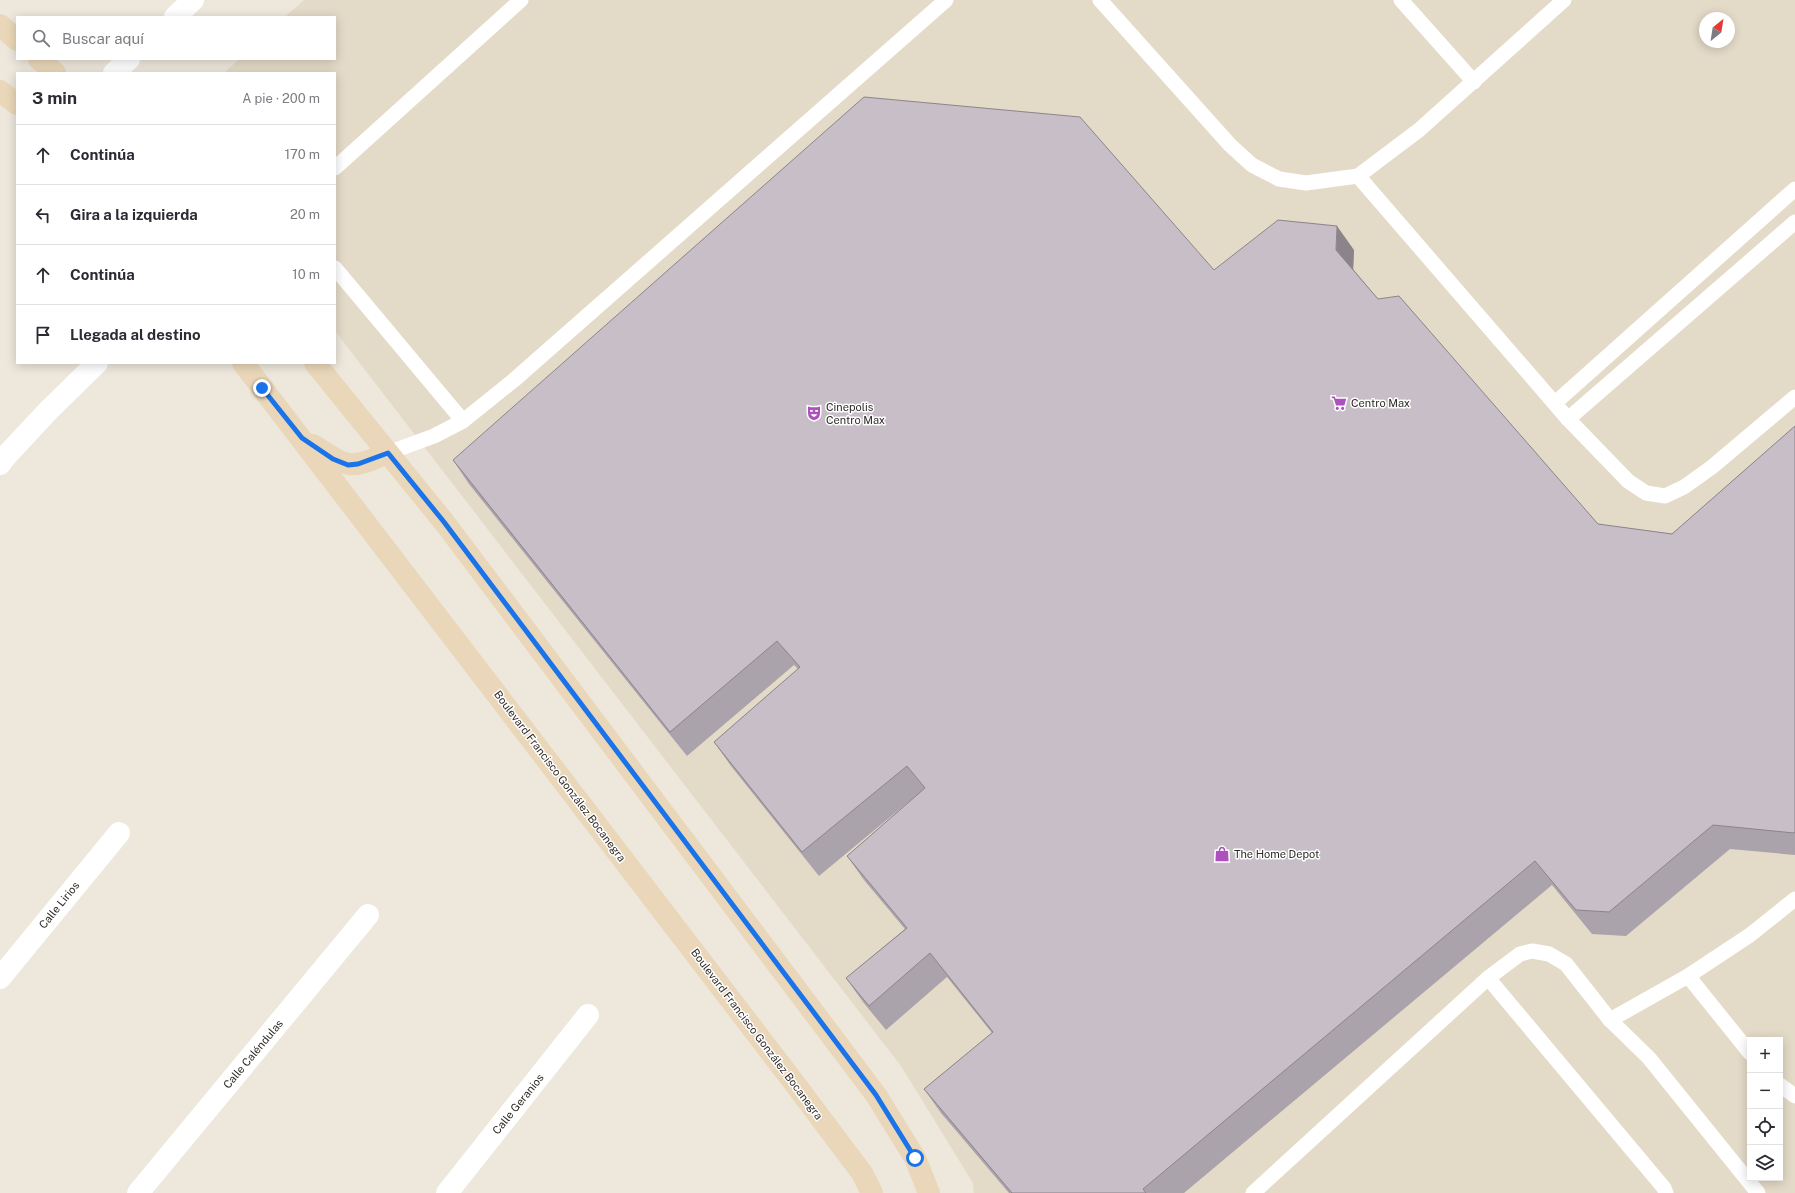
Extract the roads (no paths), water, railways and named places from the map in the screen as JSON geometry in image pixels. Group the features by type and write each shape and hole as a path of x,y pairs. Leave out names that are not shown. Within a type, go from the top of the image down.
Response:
{"main road":[{"path":"0,25 16,39"},
{"path":"40,60 54,72"},
{"path":"0,91 16,103"},
{"name":"Boulevard Francisco González Bocanegra","path":"243,364 302,438 862,1172 872,1193"},
{"path":"316,364 449,529 876,1095 915,1158 929,1193"},
{"path":"302,438 333,459 348,465 366,462 388,453"}],"street":[{"path":"176,16 193,0"},
{"path":"115,72 128,60"},
{"path":"0,464 49,410 97,364"},
{"name":"Calle Lirios","path":"0,978 119,832"},
{"name":"Calle Caléndulas","path":"138,1193 368,915"},
{"name":"Calle Geranios","path":"447,1193 588,1016"}],"lane":[{"path":"336,167 521,0"},
{"path":"388,453 434,436 463,421 514,380 946,0"},
{"path":"1100,0 1230,145 1252,165 1280,179 1306,183 1358,176 1419,130 1564,0"},
{"path":"1401,0 1474,82"},
{"path":"1358,176 1568,419 1628,481 1646,493 1665,496 1684,487 1712,467 1795,396"},
{"path":"1555,403 1795,189"},
{"path":"1568,419 1795,222"},
{"path":"336,269 463,421"},
{"path":"1610,1020 1688,976 1750,935 1795,899"},
{"path":"1253,1193 1488,978 1520,954 1532,951 1549,954 1566,964 1610,1020 1649,1058 1758,1193"},
{"path":"1688,976 1747,1049"},
{"path":"1488,978 1664,1188 1666,1193"},
{"path":"1783,1087 1795,1096"}],"place":[{"name":"Centro Max","path":"1339,403"},
{"name":"Cinepolis Centro Max","path":"814,413"},
{"name":"The Home Depot","path":"1222,854"}]}
